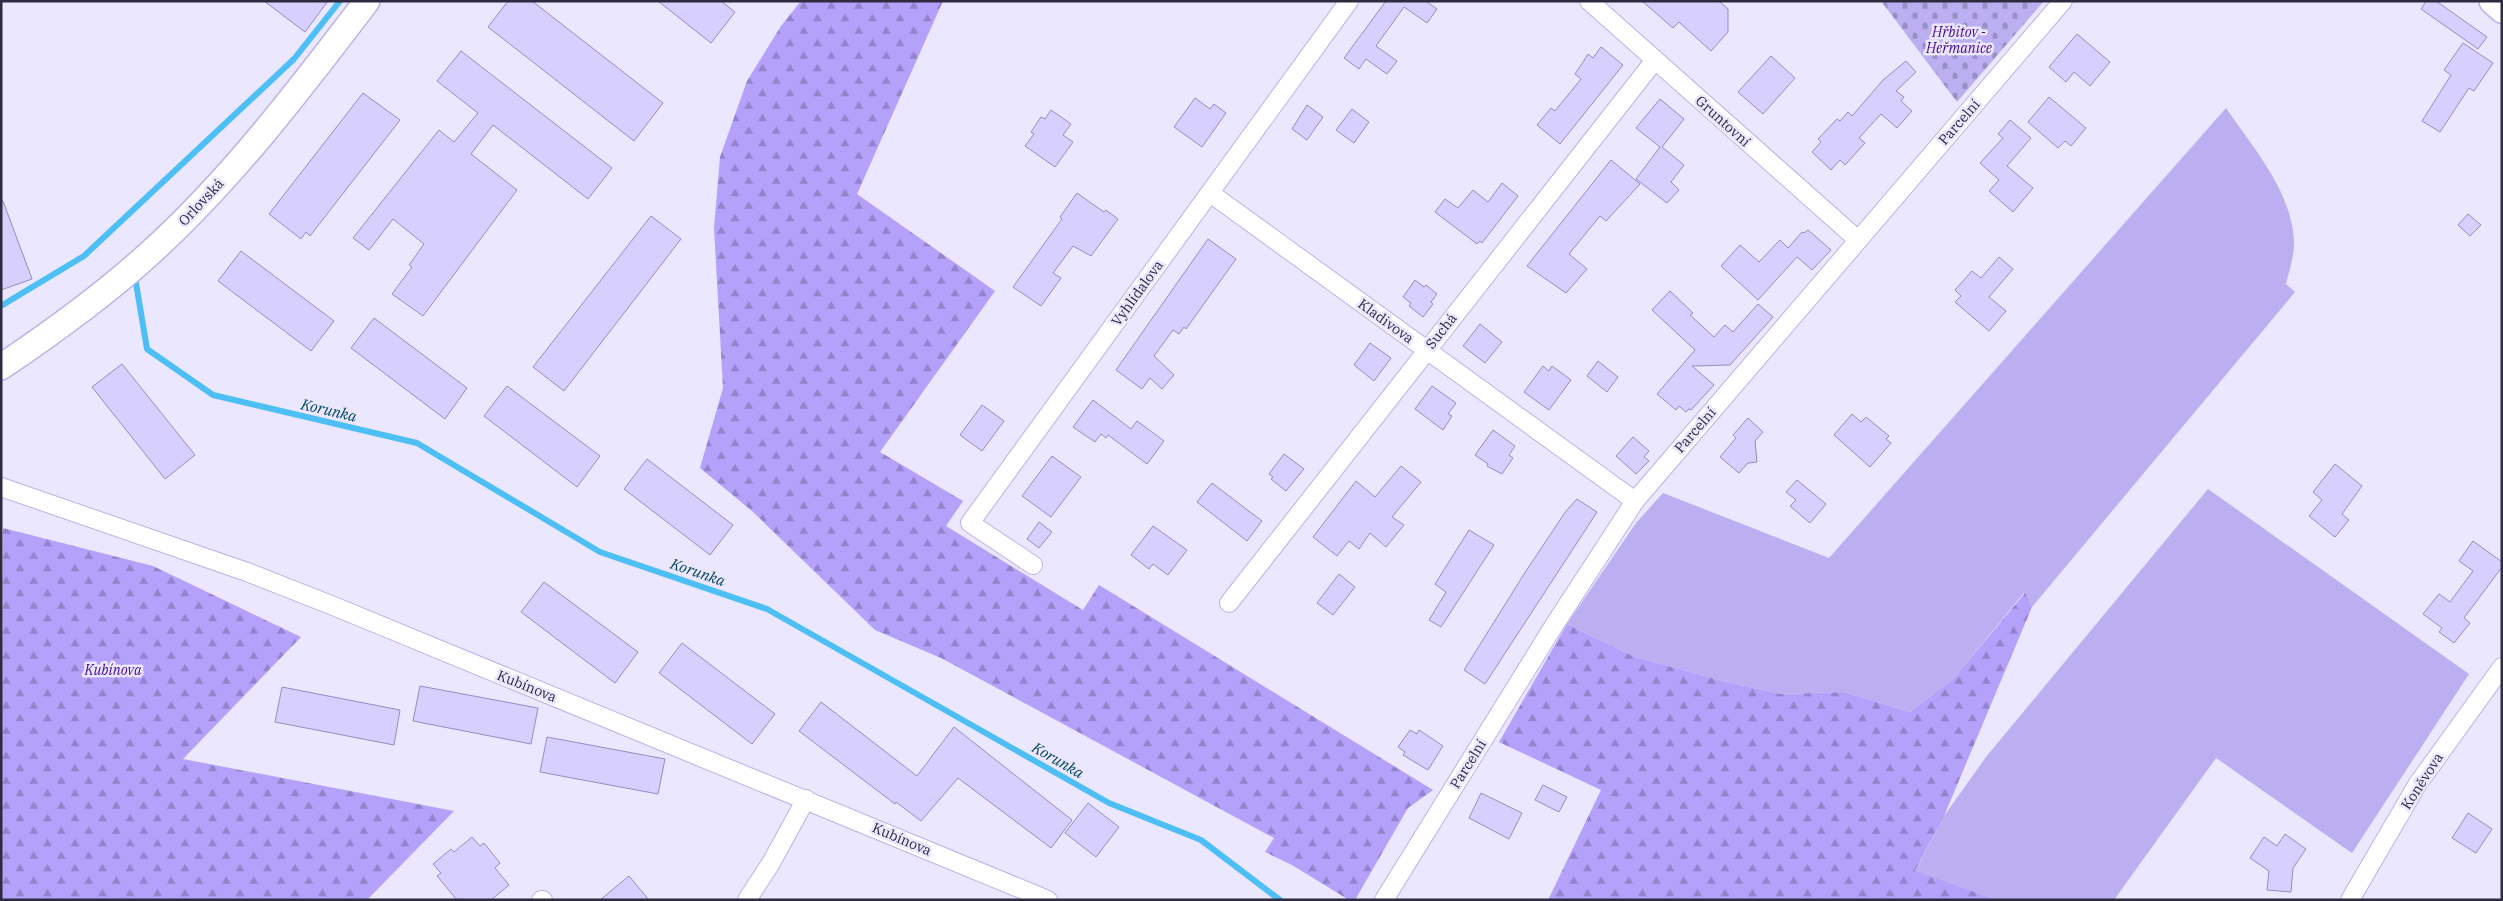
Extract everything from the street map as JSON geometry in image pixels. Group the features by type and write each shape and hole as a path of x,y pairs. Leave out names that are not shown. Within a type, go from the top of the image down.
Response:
{"main road":[{"name":"Orlovská","path":"1,366 105,293 181,224 270,123 367,1"},
{"path":"2492,1 2502,10"}],"street":[{"name":"Vyhlídalova","path":"1033,565 970,523 1349,1"},
{"name":"Gruntovní","path":"1589,1 1858,240"},
{"name":"Parcelní","path":"1384,900 1553,627 1635,501 2062,1"},
{"name":"Suchá","path":"1229,603 1655,60"},
{"name":"Kladivova","path":"1210,193 1635,501"},
{"name":"Kubínova","path":"1,487 264,579 806,799 1048,900"},
{"name":"Koněvova","path":"2350,900 2417,786 2502,667"},
{"path":"747,900 772,863 806,799"}],"green space":[{"path":"801,1 943,1 857,194 995,291 880,452 963,501 946,526 1083,610 1099,585 1433,790 1408,808 1355,900 1349,900 1292,865 1265,852 1274,838 941,658 875,630 752,511 700,468 723,388 714,228 720,157 747,81 781,26"},
{"name":"Hřbitov - Heřmanice","path":"1881,1 2044,1 1957,102"},
{"path":"2226,108 2271,173 2288,209 2293,228 2294,247 2286,284 2295,292 2032,607 2024,593 1953,679 1910,712 1844,692 1781,694 1731,683 1635,657 1567,624 1636,523 1663,493 1829,558"},
{"path":"2208,489 2469,674 2352,853 2216,758 2114,900 1997,900 1915,872 1944,816 1986,757"},
{"name":"Kubínova","path":"3,528 153,566 301,637 183,759 454,811 367,900 1,900"},
{"path":"2025,593 2032,607 1944,816 1915,871 1997,900 1548,900 1601,790 1499,742 1567,624 1635,657 1731,683 1781,694 1844,692 1910,712 1953,679"}],"building":[{"path":"264,1 328,1 305,32"},
{"path":"508,1 532,1 663,103 634,141 488,27"},
{"path":"658,1 721,1 735,12 711,43"},
{"path":"1386,1 1426,1 1437,9 1427,23 1404,7 1376,46 1397,61 1387,74 1366,59 1359,69 1344,58"},
{"path":"1642,1 1719,1 1728,9 1728,32 1711,51 1679,22 1673,28"},
{"path":"2426,1 2436,1 2487,37 2478,49 2421,9"},
{"path":"2077,34 2110,62 2090,86 2074,72 2066,82 2049,67"},
{"path":"2463,43 2493,63 2474,91 2469,88 2440,132 2422,121 2451,75 2444,70"},
{"path":"1601,47 1623,65 1560,144 1537,125 1551,108 1555,111 1581,79 1575,74 1588,54 1593,58"},
{"path":"461,51 612,168 588,199 493,125 471,154 517,190 423,316 392,294 412,267 409,265 424,244 393,219 369,250 353,238 439,130 454,142 478,113 437,81"},
{"path":"1771,56 1795,78 1763,114 1738,92"},
{"path":"1906,61 1916,72 1896,91 1904,97 1901,101 1912,111 1897,128 1881,114 1859,138 1865,143 1845,165 1840,160 1831,170 1812,152 1821,142 1818,139 1837,119 1840,121 1848,112 1852,116 1883,80"},
{"path":"363,93 400,120 310,236 306,232 301,239 269,214"},
{"path":"2049,97 2086,128 2071,146 2065,141 2058,148 2028,122"},
{"path":"1195,98 1210,109 1214,104 1226,113 1202,147 1174,127"},
{"path":"1660,99 1684,119 1662,147 1684,165 1671,182 1679,190 1667,203 1636,179 1660,147 1636,128"},
{"path":"1307,105 1323,117 1307,140 1292,129"},
{"path":"1352,109 1369,122 1354,143 1336,130"},
{"path":"1051,110 1071,124 1063,135 1073,142 1055,167 1025,146 1034,134 1031,132 1041,117 1045,119"},
{"path":"2010,120 2031,138 2007,166 2033,188 2013,212 1989,191 1999,180 1980,163 2003,138 1998,134"},
{"path":"1611,160 1640,184 1606,221 1600,216 1569,254 1587,269 1566,293 1527,266"},
{"path":"1502,183 1518,196 1482,243 1480,241 1477,244 1435,212 1445,199 1458,208 1473,190 1488,202"},
{"path":"1077,193 1104,212 1106,210 1118,219 1091,256 1073,246 1053,273 1061,278 1041,306 1013,287 1062,219 1060,217"},
{"path":"3,201 32,279 1,290 1,202"},
{"path":"2468,214 2481,225 2470,236 2458,225"},
{"path":"651,216 681,239 564,391 533,367"},
{"path":"1808,230 1831,250 1812,270 1797,257 1758,300 1721,266 1740,245 1759,262 1780,240 1788,248 1802,232 1804,233"},
{"path":"1208,239 1236,259 1186,329 1184,327 1179,334 1173,330 1154,356 1174,375 1162,389 1150,378 1142,389 1116,370"},
{"path":"241,251 334,321 311,351 218,281"},
{"path":"1999,257 2013,269 1989,297 2006,311 1989,331 1955,302 1961,296 1955,290 1972,271 1981,278"},
{"path":"1415,280 1424,287 1426,285 1437,294 1431,302 1433,304 1423,317 1409,306 1411,303 1403,297"},
{"path":"1670,291 1693,313 1690,315 1714,337 1725,325 1733,332 1758,304 1773,317 1730,365 1692,366 1714,385 1691,410 1689,409 1686,412 1679,406 1676,410 1657,394 1695,350 1652,310"},
{"path":"374,318 467,388 445,419 351,348"},
{"path":"1480,324 1502,342 1485,363 1463,346"},
{"path":"1370,343 1391,358 1374,381 1354,365"},
{"path":"1598,361 1618,377 1607,392 1587,376"},
{"path":"122,364 195,455 165,479 92,387"},
{"path":"1543,366 1549,371 1552,366 1571,380 1549,410 1524,392"},
{"path":"507,386 600,456 577,487 484,416"},
{"path":"1432,386 1456,403 1448,414 1452,416 1443,430 1415,409"},
{"path":"1093,400 1131,429 1137,421 1164,441 1147,464 1108,435 1106,438 1101,434 1095,442 1073,427"},
{"path":"982,405 1004,421 982,451 960,435"},
{"path":"1852,414 1861,422 1866,417 1889,436 1886,439 1891,443 1870,467 1834,435"},
{"path":"1748,418 1763,432 1755,441 1757,462 1748,463 1739,473 1720,457 1736,438 1733,435"},
{"path":"1493,430 1515,446 1509,455 1513,458 1502,474 1487,466 1488,464 1475,455"},
{"path":"1633,437 1649,451 1644,457 1649,461 1636,474 1616,456"},
{"path":"1284,454 1304,469 1286,491 1271,479 1273,477 1269,474"},
{"path":"1052,456 1081,477 1051,517 1022,496"},
{"path":"647,459 733,525 710,555 624,489"},
{"path":"2335,464 2362,486 2342,514 2349,520 2335,537 2309,516 2322,500 2313,492"},
{"path":"1401,466 1421,482 1392,517 1404,525 1386,547 1370,533 1359,549 1349,541 1337,556 1313,537 1356,481 1375,497"},
{"path":"1797,480 1826,504 1810,523 1790,506 1796,500 1786,492"},
{"path":"1212,483 1262,521 1247,541 1197,502"},
{"path":"1577,499 1597,512 1485,684 1464,670 1526,571 1566,511"},
{"path":"1039,522 1052,532 1039,548 1027,539"},
{"path":"1153,526 1187,550 1168,575 1153,564 1149,569 1131,555"},
{"path":"1469,530 1494,545 1441,627 1429,620 1446,592 1435,584"},
{"path":"2473,541 2502,562 2502,567 2464,618 2470,623 2454,643 2439,632 2442,628 2423,614 2439,594 2450,602 2473,571 2459,561"},
{"path":"1339,574 1355,587 1333,615 1317,603"},
{"path":"544,582 638,652 615,683 521,612"},
{"path":"682,643 775,714 752,744 659,673"},
{"path":"420,686 538,708 531,744 413,721"},
{"path":"282,687 400,710 394,745 275,722"},
{"path":"821,702 917,776 954,727 1072,820 1051,848 958,778 921,821 896,802 895,804 799,731"},
{"path":"1410,730 1417,734 1419,730 1443,746 1428,770 1403,755 1405,752 1398,747"},
{"path":"547,737 665,759 658,794 540,772"},
{"path":"1543,785 1567,797 1559,812 1535,800"},
{"path":"1481,793 1522,813 1509,839 1469,818"},
{"path":"1088,803 1119,827 1096,857 1065,833"},
{"path":"2468,813 2492,829 2476,853 2452,838"},
{"path":"2285,834 2306,849 2293,868 2291,892 2267,890 2269,871 2250,858 2264,837 2277,846"},
{"path":"472,837 480,846 484,843 500,863 495,868 509,885 491,900 457,900 437,876 441,873 433,864 451,849 454,852"},
{"path":"629,876 649,900 600,900"}],"waterway":[{"name":"Korunka","path":"1,306 84,256 294,59 340,1"},
{"name":"Korunka","path":"136,283 147,349 213,395 417,443 600,552 767,609 1109,803 1201,840 1280,900"}]}
